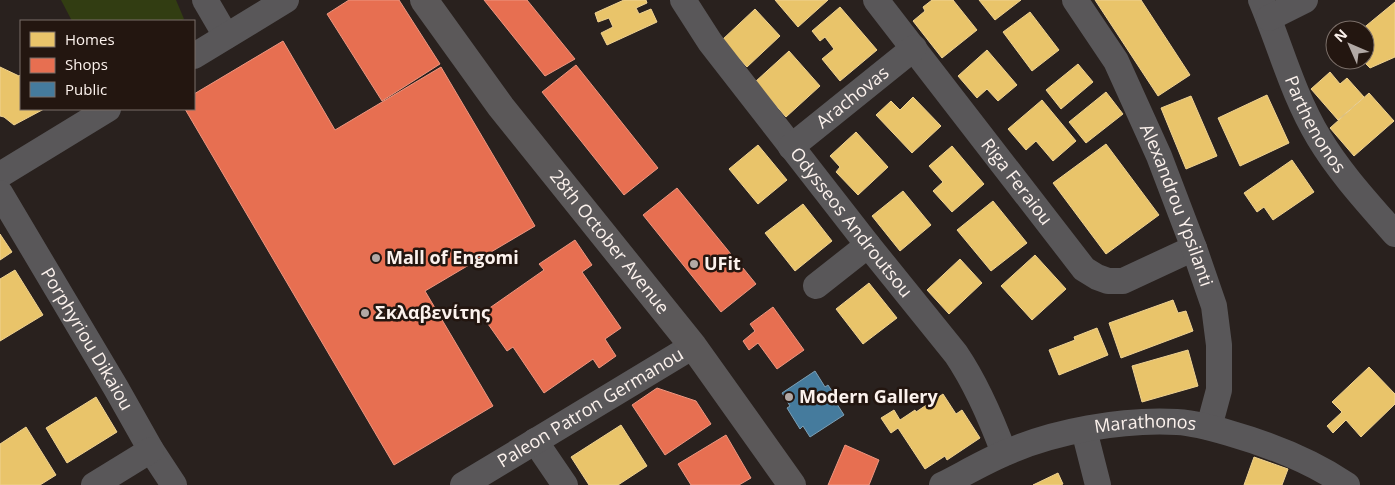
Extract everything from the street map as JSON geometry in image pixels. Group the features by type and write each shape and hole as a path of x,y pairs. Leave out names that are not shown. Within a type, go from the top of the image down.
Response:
{"main road":[{"name":"28th October Avenue","path":"424,0 502,107 692,346 792,485"}],"street":[{"path":"205,0 226,36"},
{"path":"195,55 286,0"},
{"name":"Odysseos Androutsou","path":"683,0 710,42 960,360 988,412 1004,453"},
{"name":"Riga Feraiou","path":"876,0 1084,269 1108,281 1123,281 1194,248"},
{"name":"Alexandrou Ypsilanti","path":"1075,0 1116,61 1158,156 1194,248 1214,306 1219,345 1219,390 1209,427"},
{"path":"1265,9 1305,0"},
{"name":"Parthenonos","path":"1265,9 1304,109 1319,138 1350,182 1395,234"},
{"name":"Arachovas","path":"791,147 914,48"},
{"path":"0,175 106,110"},
{"name":"Porphyriou Dikaiou","path":"0,193 151,450 174,485"},
{"path":"816,286 868,245"},
{"name":"Paleon Patron Germanou","path":"463,485 692,346"},
{"name":"Marathonos","path":"942,485 1004,453 1042,440 1112,424 1143,422 1178,422 1209,427 1260,442 1332,475 1347,485"},
{"path":"1084,430 1098,485"},
{"path":"534,442 565,485"},
{"path":"94,485 151,450"}],"green space":[{"path":"61,0 176,0 184,19 182,20 71,20"}],"building: Homes":[{"path":"624,0 646,0 647,3 636,8 639,14 651,9 657,22 607,45 601,33 613,27 609,18 598,22 595,13"},
{"path":"775,0 828,0 798,27"},
{"path":"932,0 953,0 977,30 942,58 913,21 925,11 923,7"},
{"path":"979,0 1021,0 995,20"},
{"path":"1095,0 1141,0 1190,75 1158,96"},
{"path":"1395,2 1395,57 1375,66 1375,20 1373,20"},
{"path":"840,7 877,50 840,81 822,59 834,49 825,37 820,41 812,31"},
{"path":"755,9 780,36 747,67 722,40"},
{"path":"1030,12 1059,50 1032,71 1003,32"},
{"path":"987,50 1017,85 998,101 987,89 977,98 958,76"},
{"path":"789,51 820,86 786,117 755,82"},
{"path":"1078,64 1093,82 1061,109 1046,90"},
{"path":"0,67 20,75 20,110 42,110 14,125 0,116"},
{"path":"1330,72 1340,84 1347,78 1364,97 1338,120 1311,89"},
{"path":"1106,92 1123,114 1086,143 1069,122"},
{"path":"1369,93 1394,121 1354,156 1330,128"},
{"path":"1267,95 1289,143 1240,166 1218,118"},
{"path":"1191,96 1217,156 1186,169 1161,108"},
{"path":"913,97 941,126 912,153 876,115 891,101 900,110"},
{"path":"1042,100 1076,141 1053,161 1036,141 1026,150 1008,129"},
{"path":"856,132 888,167 858,195 836,172 840,167 830,156"},
{"path":"1106,144 1159,215 1106,254 1053,183"},
{"path":"758,145 787,180 758,204 729,169"},
{"path":"952,146 984,184 952,212 933,191 943,182 929,166"},
{"path":"1292,160 1314,192 1273,220 1264,207 1257,212 1244,193"},
{"path":"903,191 931,225 900,251 872,216"},
{"path":"993,201 1027,243 991,271 957,230"},
{"path":"803,204 832,241 795,271 765,233"},
{"path":"0,234 12,252 0,260"},
{"path":"1035,255 1066,289 1032,320 1001,286"},
{"path":"960,259 982,283 949,314 927,290"},
{"path":"15,270 43,315 0,341 0,279"},
{"path":"869,283 897,318 863,344 836,309"},
{"path":"1173,300 1178,313 1186,311 1193,331 1121,358 1109,323"},
{"path":"1097,328 1108,355 1059,375 1049,350 1075,340 1074,337"},
{"path":"1188,350 1198,386 1142,402 1132,366"},
{"path":"1369,367 1395,394 1395,404 1361,437 1346,420 1333,433 1327,426 1342,412 1332,402"},
{"path":"943,394 956,414 962,410 980,438 947,460 945,456 925,469 898,428 891,433 881,418 894,410 900,420"},
{"path":"96,397 117,432 67,463 46,428"},
{"path":"621,425 647,466 618,485 589,485 571,457"},
{"path":"26,427 56,475 40,485 0,485 0,444"},
{"path":"1254,457 1288,469 1282,485 1244,485"},
{"path":"1058,473 1063,484 1061,485 1033,485"}],"building: Shops":[{"path":"349,0 399,0 440,64 382,101 327,14"},
{"path":"484,0 527,0 575,59 545,76"},
{"name":"Mall of Engomi","path":"283,41 335,130 441,67 535,226 425,291 493,406 394,465 186,110 195,110 195,93"},
{"path":"576,65 658,168 624,195 542,92"},
{"path":"677,188 735,259 731,262 739,271 743,268 756,284 721,312 643,215"},
{"path":"575,240 592,265 582,272 621,328 605,339 616,356 599,368 593,359 544,393 513,347 507,351 481,314 544,270 539,264"},
{"path":"773,307 804,350 777,369 758,343 749,350 743,341 755,331 750,324"},
{"path":"657,388 696,401 711,424 665,455 632,405"},
{"path":"726,435 751,478 739,485 691,485 678,464"},
{"path":"845,445 879,460 869,485 828,485"}],"building: Public":[{"path":"815,371 825,387 828,385 838,400 835,401 844,415 810,437 803,426 800,429 787,408 790,406 782,393"}],"place":[{"name":"Mall of Engomi","path":"376,258"},
{"name":"UFit","path":"694,264"},
{"name":"Σκλαβενίτης","path":"365,313"},
{"name":"Modern Gallery","path":"789,397"}]}
